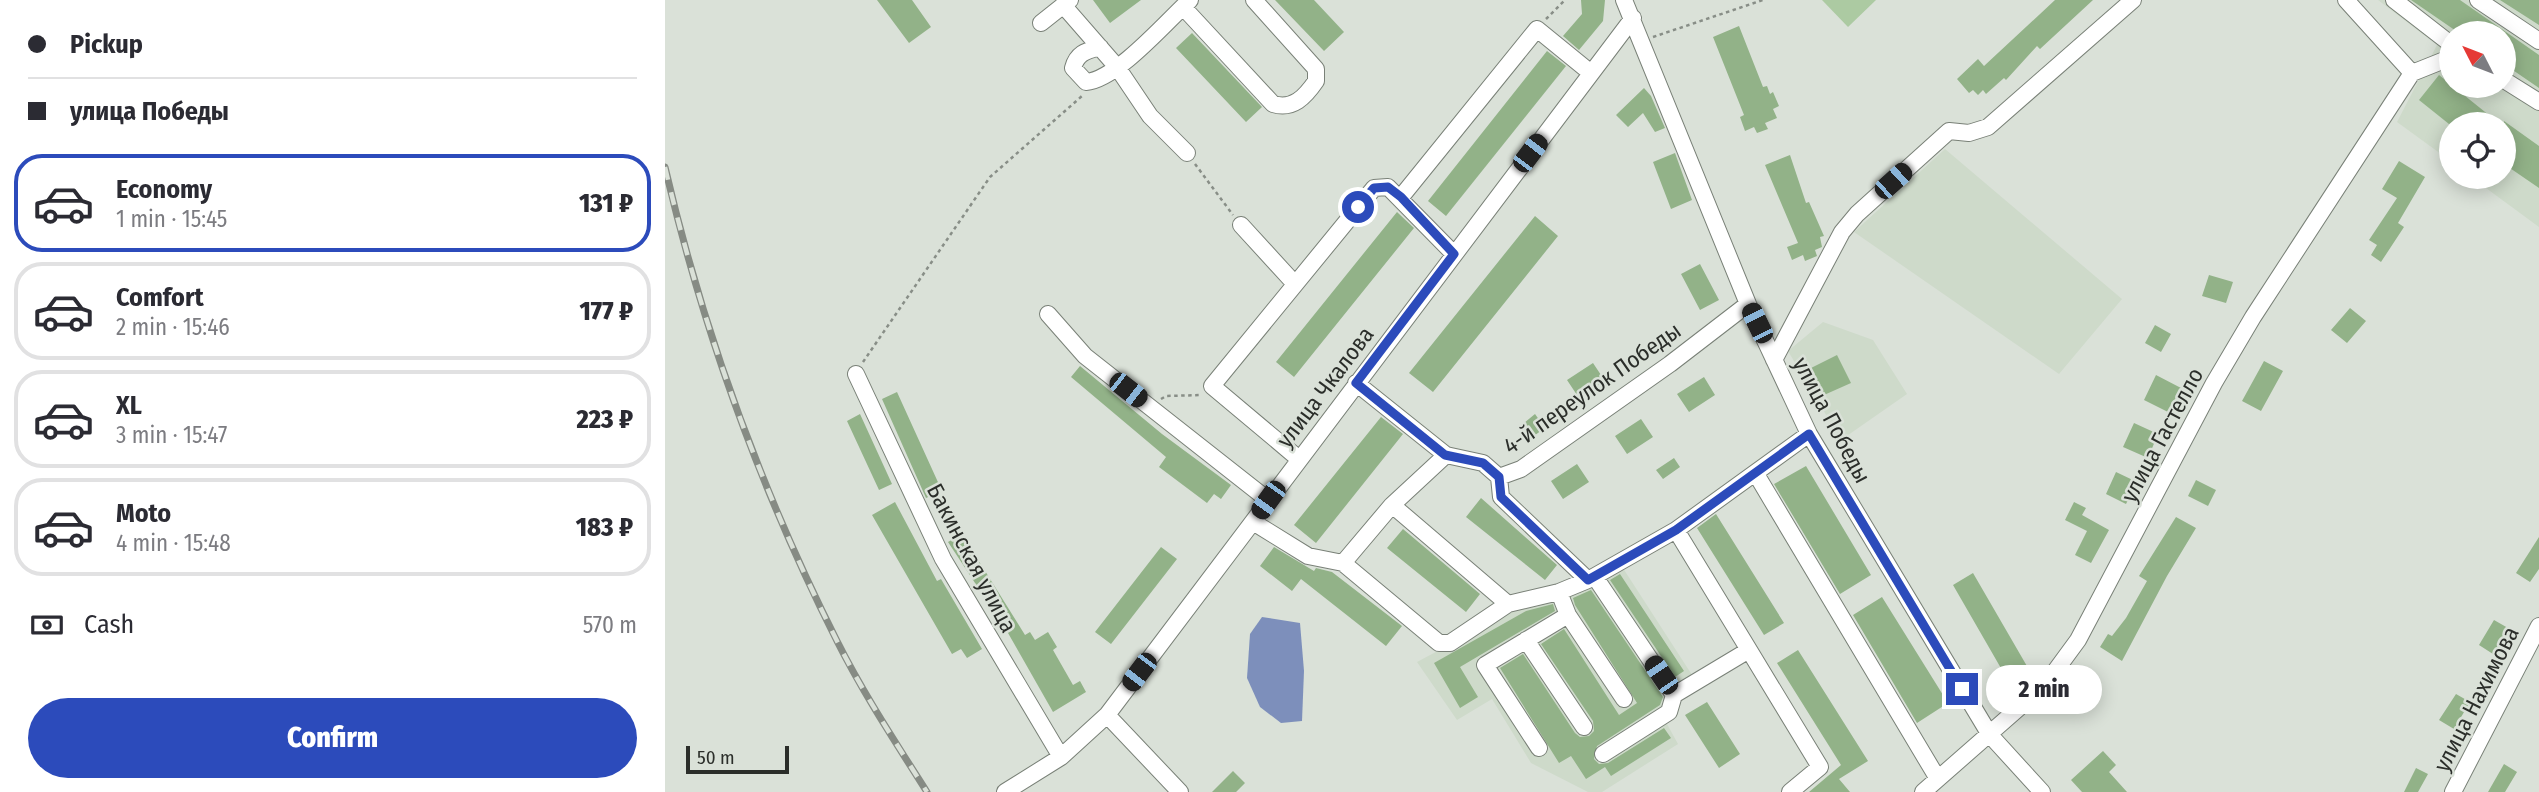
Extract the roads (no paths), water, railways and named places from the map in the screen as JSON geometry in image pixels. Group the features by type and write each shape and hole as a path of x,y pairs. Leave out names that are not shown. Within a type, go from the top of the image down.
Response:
{"street":[{"path":"1100,47 1082,52 1076,58 1073,68 1086,82 1098,81 1117,67 1187,3 1273,104 1283,107 1295,103 1307,94 1316,81 1316,69 1254,0"},
{"name":"улица Победы","path":"1624,0 1748,304 1809,434 1990,735 2042,792"},
{"path":"1775,360 1842,232 1857,214 1949,131 1969,133 1988,127 2133,0"},
{"path":"2346,0 2412,73 2439,62"},
{"path":"2393,0 2439,35"},
{"path":"2477,0 2539,41"},
{"path":"1041,23 1066,3 1117,67 1150,116 1187,153"},
{"name":"улица Чкалова","path":"1005,792 1061,757 1107,715 1633,18"},
{"path":"1401,197 1537,29 1591,73"},
{"name":"улица Гастелло","path":"1923,792 2045,685 2078,640 2214,383 2253,317 2412,73"},
{"path":"2517,88 2539,102"},
{"path":"1299,460 1212,386 1374,188 1388,187 1401,197 1454,254"},
{"path":"1241,226 1295,284"},
{"name":"4-й переулок Победы","path":"1356,383 1445,455 1483,463 1499,477 1521,470 1671,365 1748,304"},
{"path":"1048,314 1085,356 1268,500"},
{"name":"Бакинская улица","path":"856,374 943,559 1061,757"},
{"path":"1253,522 1308,556 1343,563 1439,643 1450,643 1508,604 1559,592 1592,579 1676,530 1809,434"},
{"path":"1343,563 1392,505 1445,455"},
{"path":"1756,474 1938,779"},
{"path":"1499,477 1501,497 1592,579 1674,695"},
{"path":"1392,505 1508,604"},
{"path":"1676,530 1820,767 1790,792"},
{"path":"1559,592 1568,615 1624,699"},
{"path":"1539,748 1485,665 1568,615"},
{"name":"улица Нахимова","path":"2453,792 2539,626"},
{"path":"1526,640 1584,727"},
{"path":"1603,754 1669,712 1674,695 1749,650"},
{"path":"1107,715 1179,792"}],"water":[{"path":"1262,617 1300,623 1304,671 1302,721 1281,723 1260,707 1247,678 1250,634"}],"railway":[{"path":"665,167 697,289 716,349 783,526 847,660 927,792"}]}
